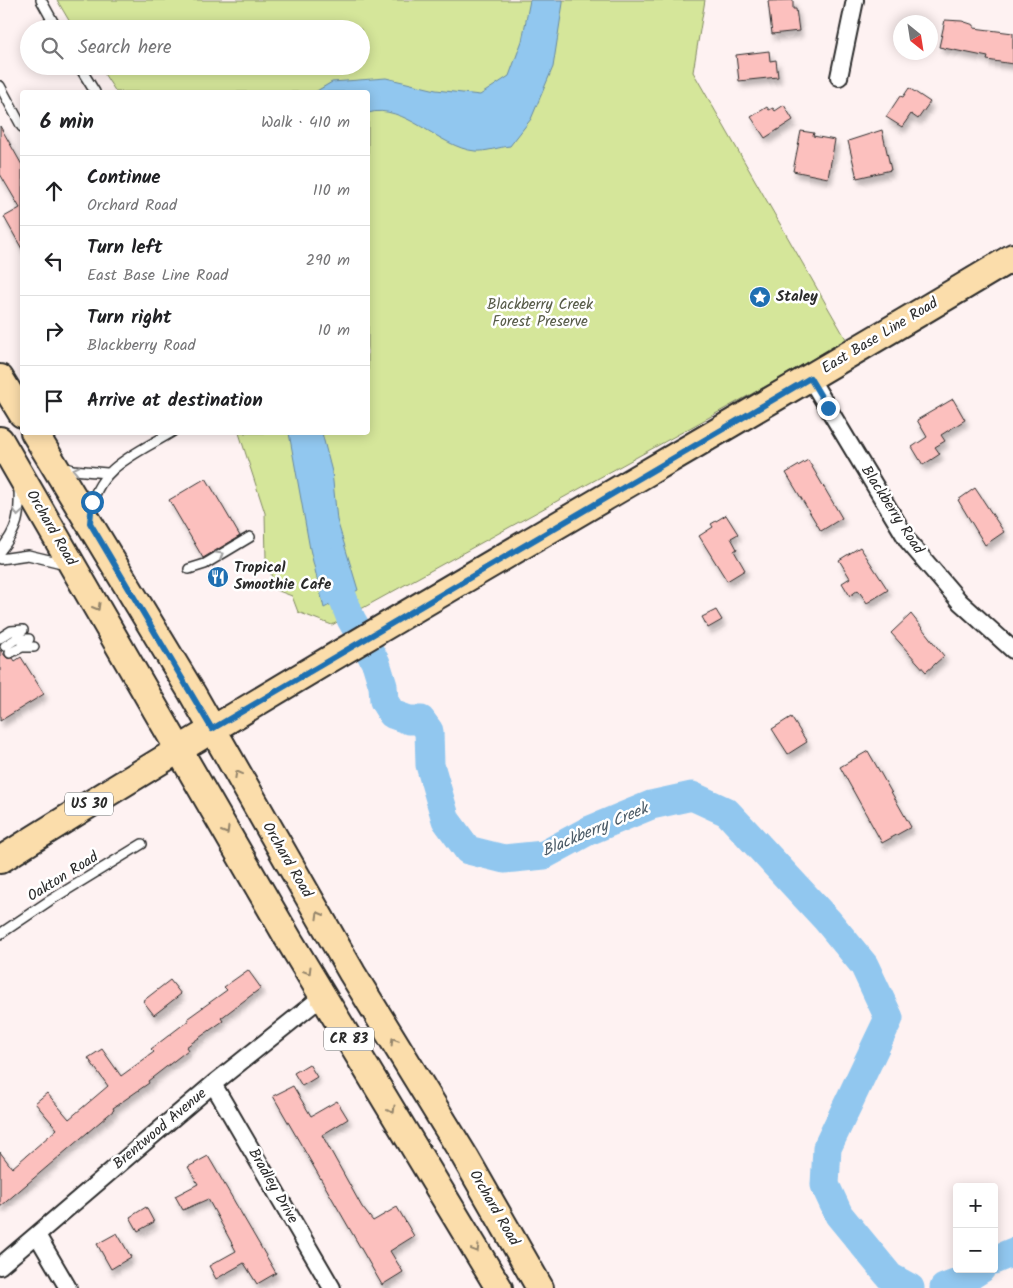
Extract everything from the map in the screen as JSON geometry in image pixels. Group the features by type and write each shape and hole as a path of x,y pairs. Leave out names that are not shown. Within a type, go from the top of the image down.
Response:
{"main road":[{"name":"East Base Line Road","path":"0,860 212,729 1013,257"},
{"path":"0,378 20,411"},
{"name":"Orchard Road","path":"36,435 212,729 352,973 465,1157 540,1288"},
{"name":"Orchard Road","path":"0,440 323,996 499,1288"}],"street":[{"path":"839,77 855,0"},
{"name":"Blackberry Road","path":"810,378 908,541 960,602 1013,650"},
{"name":"Brentwood Avenue","path":"0,1266 214,1084 323,996"},
{"name":"Bradley Drive","path":"214,1084 332,1288"},
{"path":"37,1235 68,1288"}],"lane":[{"path":"41,0 52,20"},
{"path":"85,75 94,90"},
{"path":"0,86 20,122"},
{"path":"90,523 96,489 107,473 167,435"},
{"path":"48,455 59,465 73,470 107,473"},
{"path":"0,551 12,536 20,512 18,470"},
{"path":"189,569 205,564 250,537"},
{"path":"0,559 28,555 73,565"},
{"path":"23,630 12,631 5,646 22,647 31,643"},
{"name":"Oakton Road","path":"0,934 49,901 142,844"}],"green space":[{"name":"Blackberry Creek Forest Preserve","path":"57,0 705,0 693,72 846,339 775,381 332,625 298,612 292,596 276,590 266,559 265,513 240,435 370,435 370,90 115,90 105,75 370,75 370,20 69,20"}],"water":[{"path":"530,0 563,0 553,67 531,119 510,146 479,151 462,148 395,114 381,111 370,113 370,90 318,90 332,82 386,78 436,90 480,95 509,76 522,41"},
{"path":"289,435 323,435 332,472 337,520 358,590 324,608 310,549"}],"building":[{"path":"793,0 793,9 796,9 799,31 772,34 768,1"},
{"path":"945,20 962,21 974,25 974,28 1013,33 1013,64 987,60 988,57 939,47"},
{"path":"769,51 770,61 776,60 778,77 739,81 736,55"},
{"path":"909,88 930,102 918,119 911,114 902,127 886,117 900,96 903,97"},
{"path":"784,105 793,120 765,138 751,117 767,107 769,110 773,108 775,111"},
{"path":"0,126 20,161 20,208 0,174"},
{"path":"882,130 891,170 857,178 848,141"},
{"path":"801,131 814,133 813,136 835,140 828,178 793,171"},
{"path":"20,208 20,245 4,217"},
{"path":"953,399 965,420 941,435 945,441 935,447 940,454 923,465 912,447 927,437 917,420"},
{"path":"808,460 842,518 821,531 786,473"},
{"path":"206,478 240,536 203,558 169,500"},
{"path":"975,488 1004,532 985,545 958,500"},
{"path":"726,515 738,534 731,538 737,549 734,551 745,570 727,581 699,536 713,527 711,524"},
{"path":"860,547 888,590 867,603 858,590 850,596 842,583 850,578 839,560"},
{"path":"716,610 722,620 708,628 702,617"},
{"path":"911,614 944,656 926,672 891,633"},
{"path":"0,650 7,658 13,658 15,661 21,657 44,694 0,721"},
{"path":"791,717 807,742 788,754 772,729"},
{"path":"868,751 911,827 882,843 840,767"},
{"path":"248,970 261,988 221,1018 223,1021 186,1047 188,1050 148,1081 149,1083 113,1108 114,1110 0,1207 0,1152 12,1168 57,1129 35,1103 47,1093 69,1119 108,1086 88,1058 102,1049 121,1076 154,1052 151,1049 189,1020 188,1018 227,990 224,987"},
{"path":"170,980 181,994 154,1015 143,1001"},
{"path":"309,1064 317,1077 302,1086 294,1073"},
{"path":"293,1086 311,1116 337,1101 348,1119 322,1135 362,1207 373,1221 397,1207 414,1236 390,1251 403,1272 382,1285 273,1096"},
{"path":"208,1156 276,1273 257,1284 244,1263 216,1279 209,1266 236,1251 208,1199 183,1210 175,1196 198,1184 188,1167"},
{"path":"146,1207 154,1222 138,1231 130,1217"},
{"path":"117,1233 131,1257 111,1269 97,1244"}],"waterway":[{"name":"Blackberry Creek","path":"329,562 351,619 376,663 383,686 384,701 392,714 409,720 421,720 429,731 430,765 446,820 468,850 504,859 544,855 588,831 651,805 692,796 727,812 827,920 864,965 889,1018 827,1148 825,1185 839,1215 890,1277 910,1288"},
{"name":"Blackberry Creek","path":"998,1258 1013,1252"},
{"name":"Blackberry Creek","path":"944,1288 960,1282 975,1273"}],"place":[{"name":"Staley","path":"760,297"},
{"name":"Tropical Smoothie Cafe","path":"218,577"}],"route":[{"path":"92,502 90,523 212,729 810,378 828,408"}]}
